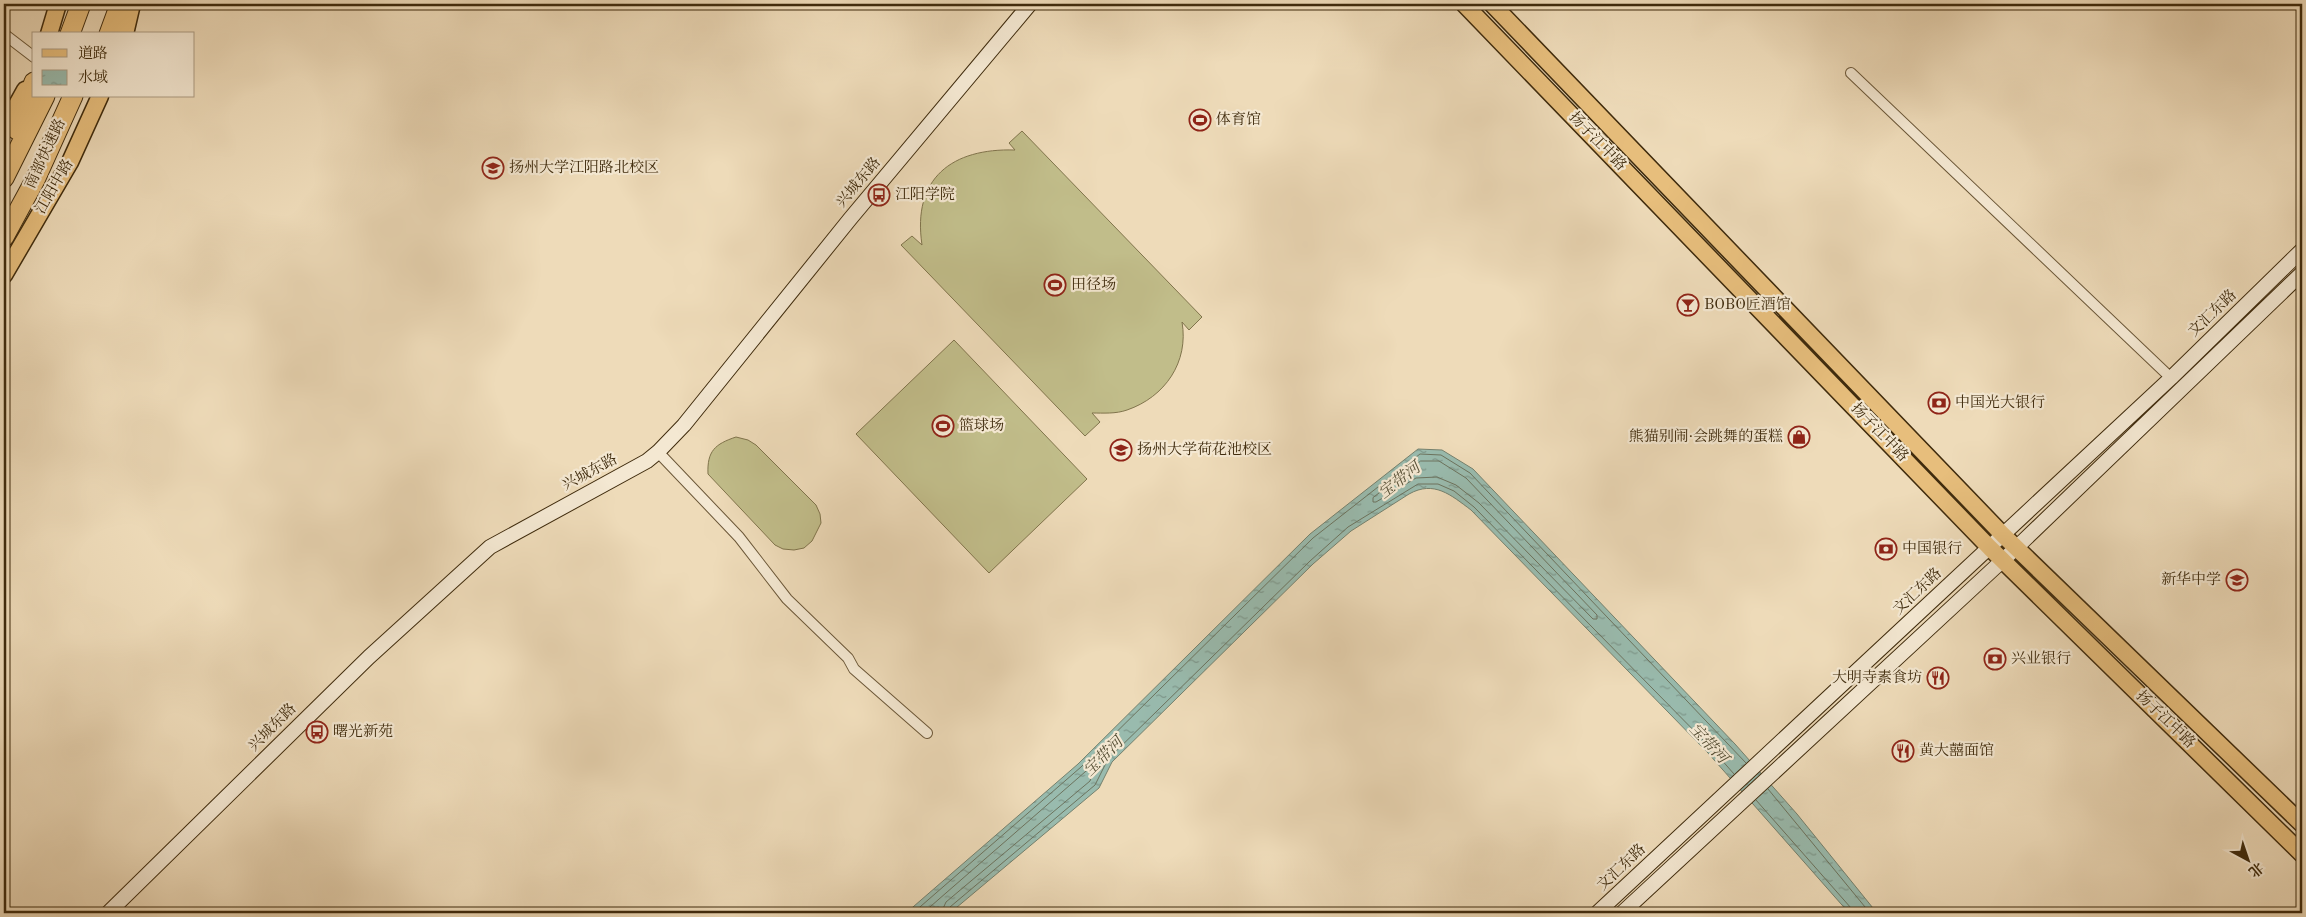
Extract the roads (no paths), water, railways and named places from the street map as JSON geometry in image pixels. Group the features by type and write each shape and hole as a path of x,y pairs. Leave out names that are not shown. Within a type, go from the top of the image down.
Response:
{"highway":[{"path":"71,32 81,4"},
{"path":"102,32 110,4"},
{"path":"110,32 120,4"},
{"path":"4,158 15,136 32,88"},
{"name":"南部快速路","path":"4,178 44,98"},
{"name":"南部快速路","path":"4,237 35,180 72,98"},
{"path":"35,180 66,134 81,98"}],"main road":[{"path":"50,32 58,4"},
{"path":"125,32 132,4"},
{"name":"兴城东路","path":"108,913 369,657 490,547 647,461 658,452 684,425 855,212 1030,4"},
{"name":"扬子江中路","path":"1464,4 1990,548 2302,854"},
{"name":"扬子江中路","path":"1492,4 2003,535 2302,824"},
{"path":"4,128 32,79"},
{"name":"江阳中路","path":"4,275 70,162 99,98"},
{"name":"文汇东路","path":"1597,913 2171,378 2302,250"},
{"path":"1622,913 2003,561 2302,273"}],"street":[{"path":"4,34 32,55"},
{"path":"1851,73 2171,378"},
{"path":"658,452 739,537 787,599 848,658 854,669 927,733"}],"water":[{"name":"宝带河","path":"1418,449 1442,450 1473,469 1735,744 1797,814 1877,913 1849,913 1708,753 1471,510 1442,491 1426,488 1409,494 1351,531 1313,564 1112,762 1099,788 950,913 906,913 1078,764 1310,534"}],"place":[{"name":"体育馆","path":"1200,120"},
{"name":"扬州大学江阳路北校区","path":"493,168"},
{"name":"江阳学院","path":"879,195"},
{"name":"田径场","path":"1055,285"},
{"name":"BOBO匠酒馆","path":"1688,305"},
{"name":"中国光大银行","path":"1939,403"},
{"name":"篮球场","path":"943,426"},
{"name":"熊猫别闹·会跳舞的蛋糕","path":"1799,437"},
{"name":"扬州大学荷花池校区","path":"1121,450"},
{"name":"中国银行","path":"1886,549"},
{"name":"新华中学","path":"2237,580"},
{"name":"兴业银行","path":"1995,659"},
{"name":"大明寺素食坊","path":"1938,678"},
{"name":"曙光新苑","path":"317,732"},
{"name":"黄大囍面馆","path":"1903,751"}]}
